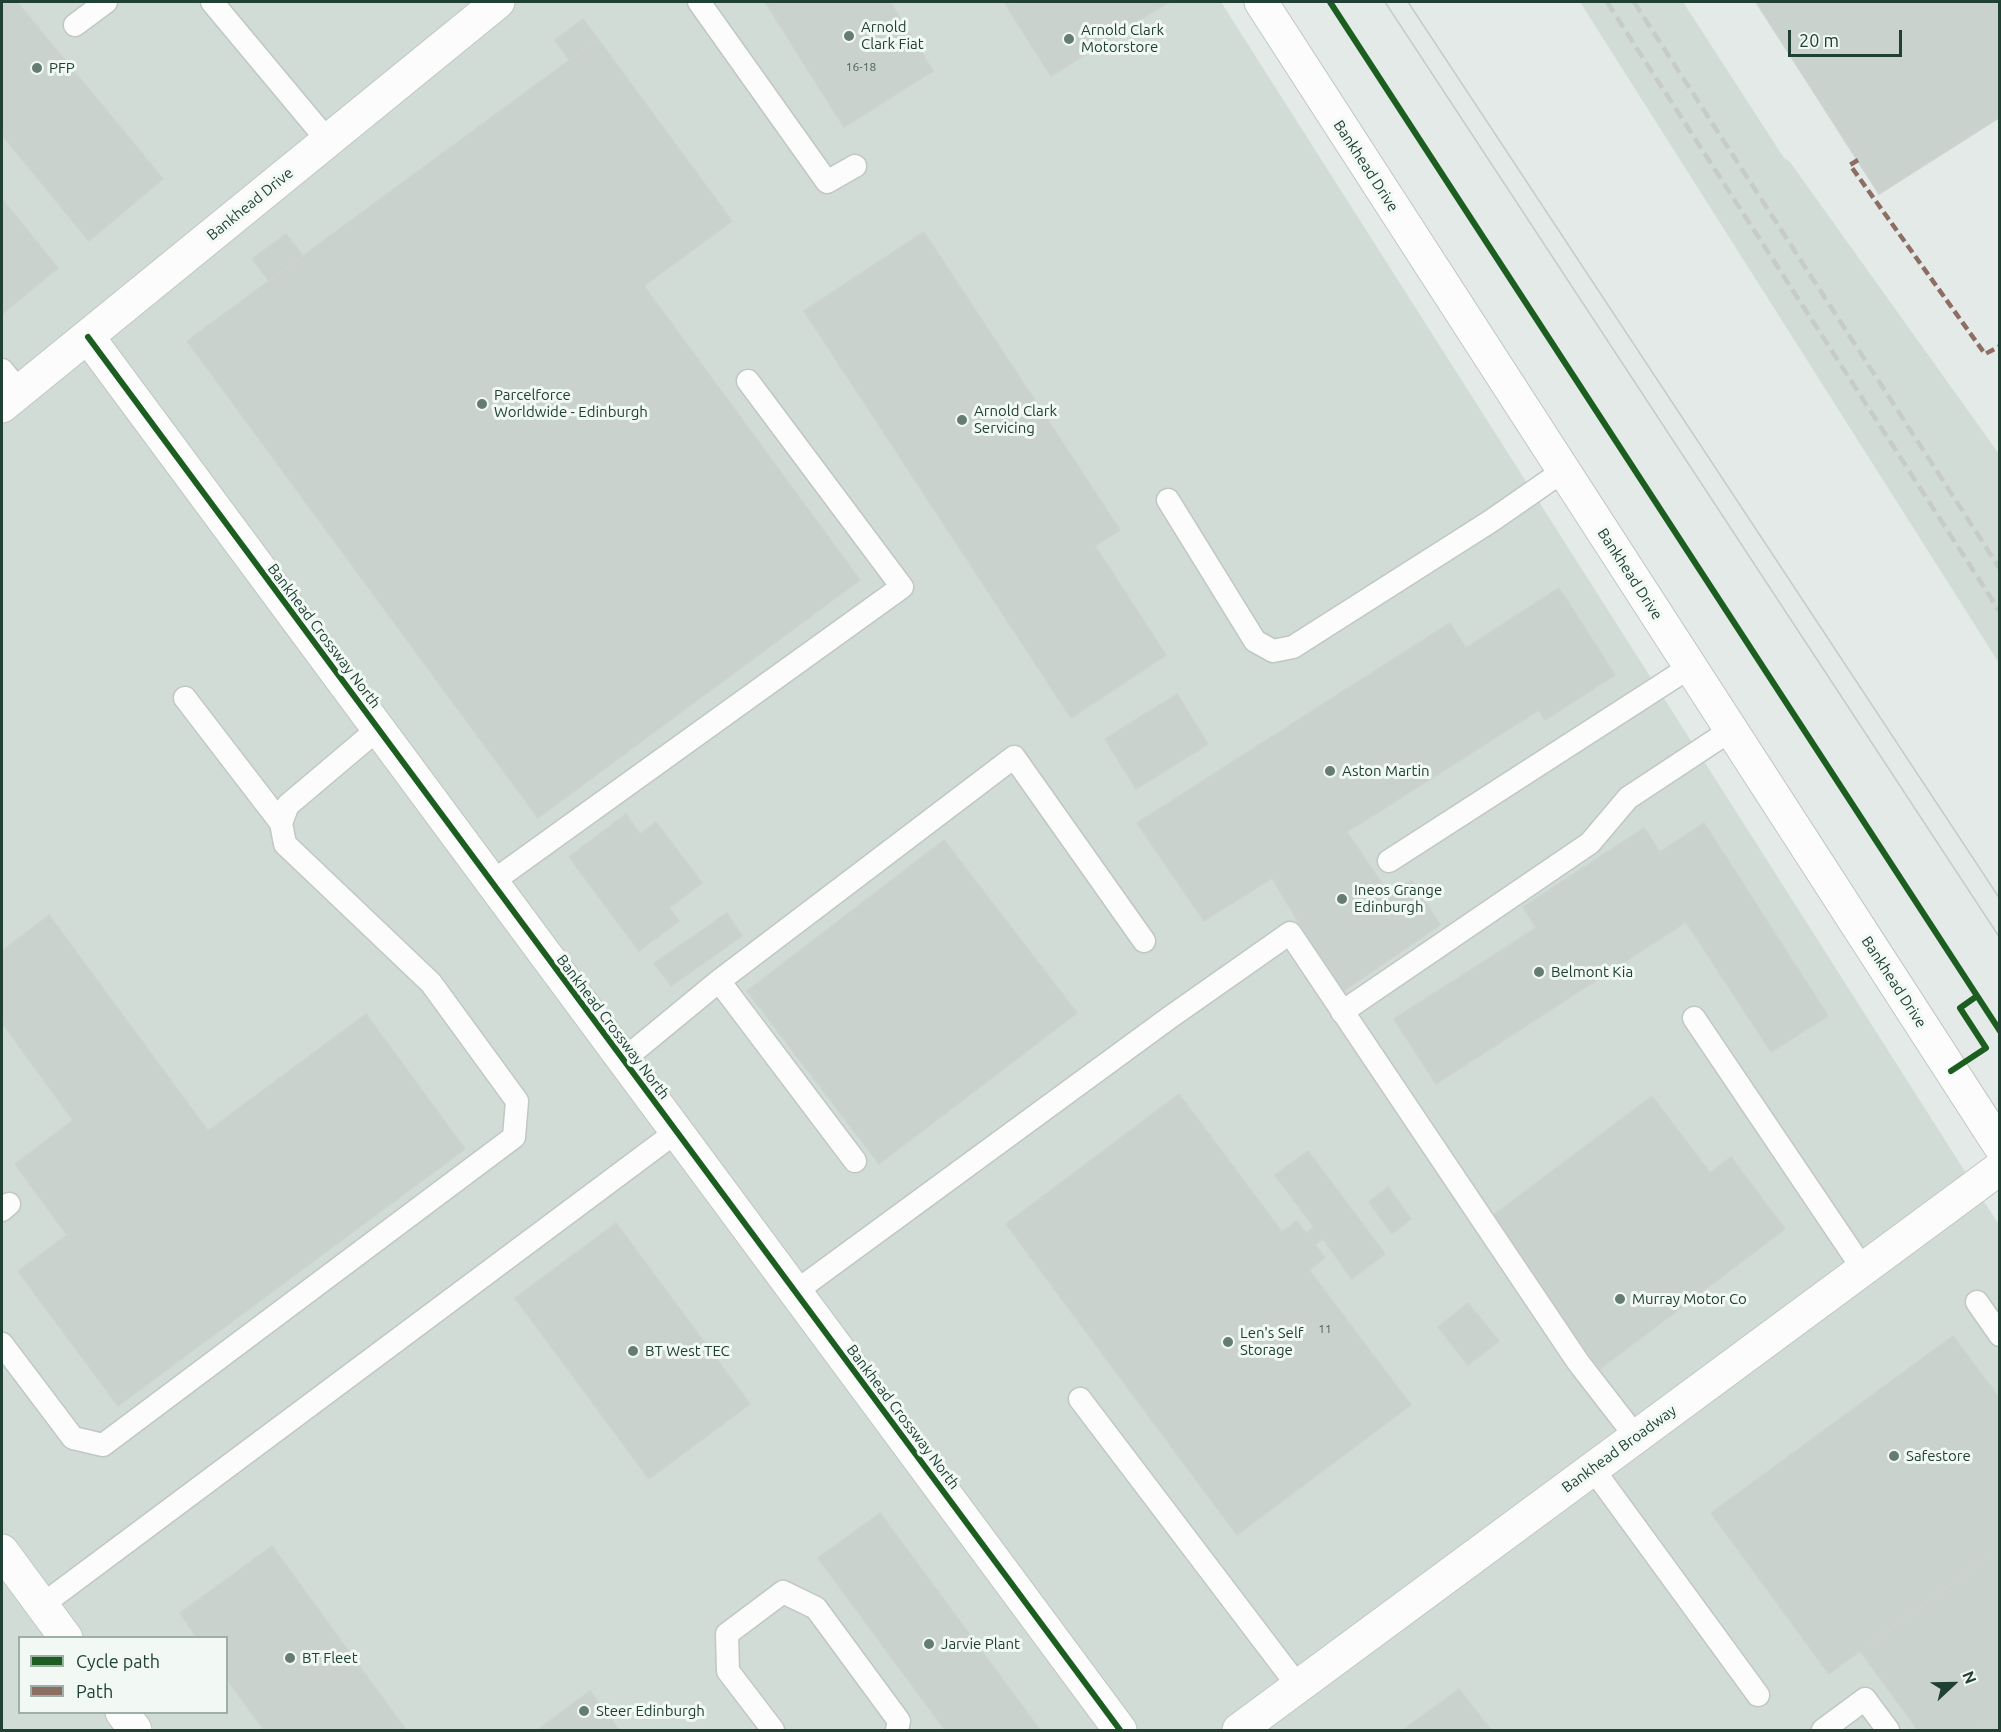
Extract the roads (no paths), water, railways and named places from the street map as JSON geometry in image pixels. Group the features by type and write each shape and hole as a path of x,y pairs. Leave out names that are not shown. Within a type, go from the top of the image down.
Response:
{"street":[{"name":"Bankhead Drive","path":"8,389 88,337 498,2"},
{"name":"Bankhead Drive","path":"1261,2 2000,1146"},
{"name":"Bankhead Crossway North","path":"88,337 1120,1731"},
{"name":"Bankhead Broadway","path":"1239,1731 2000,1168"},
{"path":"2,1551 65,1636"},
{"path":"123,1714 135,1731"}],"lane":[{"path":"75,26 106,2"},
{"path":"213,2 328,141"},
{"path":"699,2 827,182 855,166"},
{"path":"492,882 902,587 748,381"},
{"path":"1167,500 1255,641 1273,651 1293,647 1491,521 1563,471"},
{"path":"1389,861 1690,667"},
{"path":"2,1344 73,1438 103,1445 514,1137 517,1101 431,983 285,844 281,823 185,699"},
{"path":"281,823 288,805 378,729"},
{"path":"1342,1012 1590,843 1628,798 1731,730"},
{"path":"623,1060 719,981 1014,757 1144,941"},
{"path":"795,1292 1150,1032 1290,933 1578,1362 1636,1437"},
{"path":"719,981 855,1161"},
{"path":"1695,1018 1863,1269"},
{"path":"42,1605 676,1132"},
{"path":"1977,1302 2000,1335"},
{"path":"1080,1399 1298,1686"},
{"path":"1593,1469 1758,1695"},
{"path":"773,1731 728,1671 727,1634 783,1592 816,1608 899,1720 897,1731"},
{"path":"1823,1731 1865,1699 1888,1731"}],"tram line":[{"path":"1385,2 2000,938"},
{"path":"1408,2 2000,899"}],"railway":[{"path":"1607,2 2000,612"},
{"path":"1634,2 2000,569"}],"place":[{"name":"Arnold Clark Fiat","path":"849,36"},
{"name":"Arnold Clark Motorstore","path":"1069,39"},
{"name":"PFP","path":"37,68"},
{"name":"Parcelforce Worldwide - Edinburgh","path":"482,404"},
{"name":"Arnold Clark Servicing","path":"962,420"},
{"name":"Aston Martin","path":"1330,771"},
{"name":"Ineos Grange Edinburgh","path":"1342,899"},
{"name":"Belmont Kia","path":"1539,972"},
{"name":"Murray Motor Co","path":"1620,1299"},
{"name":"Len's Self Storage","path":"1228,1342"},
{"name":"BT West TEC","path":"633,1351"},
{"name":"Safestore","path":"1894,1456"},
{"name":"Jarvie Plant","path":"929,1644"},
{"name":"BT Fleet","path":"290,1658"},
{"name":"Steer Edinburgh","path":"584,1711"}]}
